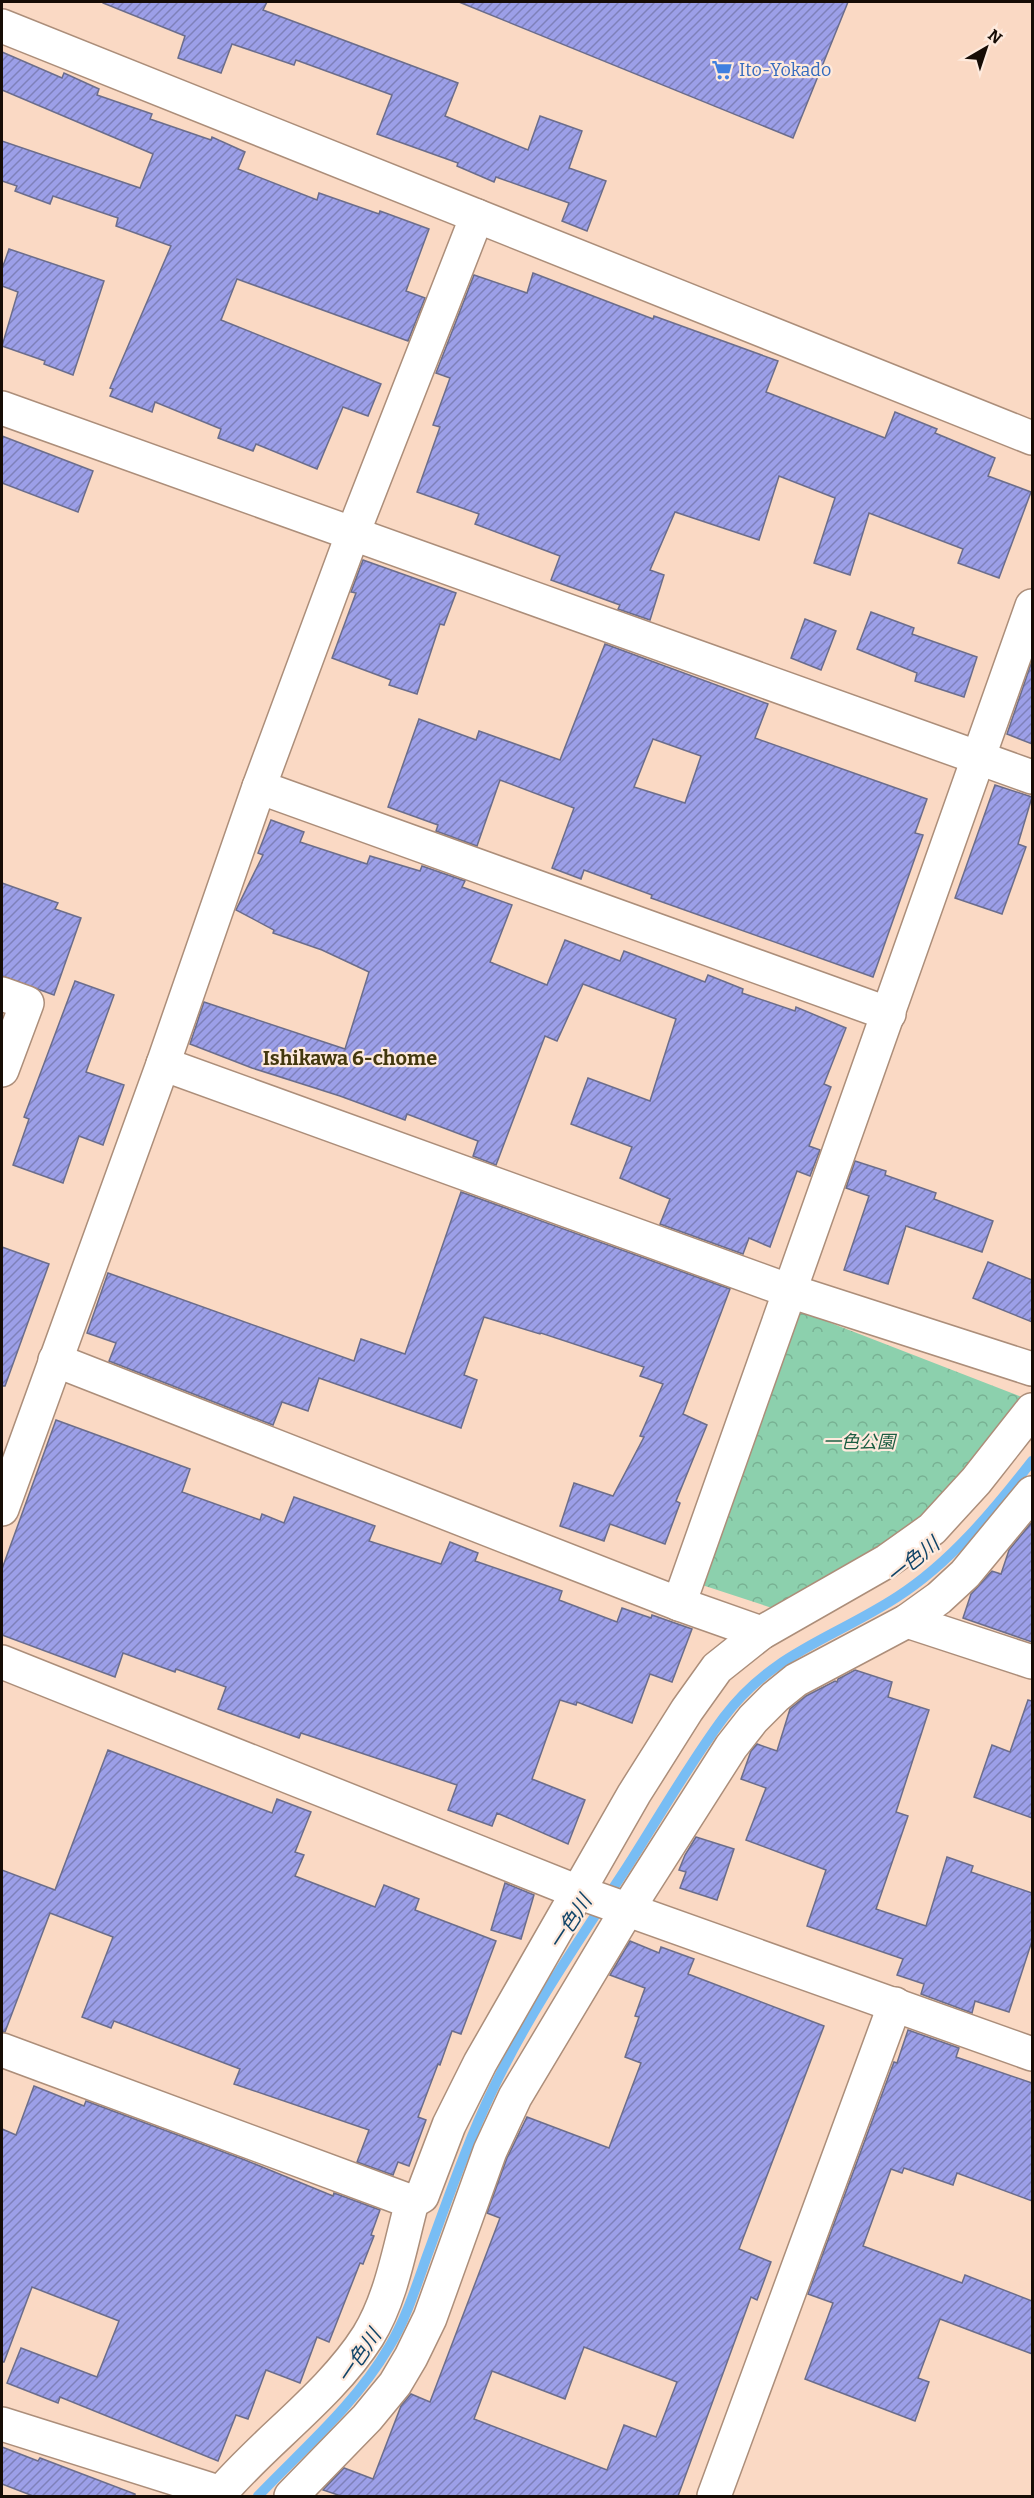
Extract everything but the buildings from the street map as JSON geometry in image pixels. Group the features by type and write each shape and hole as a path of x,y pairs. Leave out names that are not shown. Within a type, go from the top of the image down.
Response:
{"street":[{"path":"2,26 1032,438"},
{"path":"2,1509 163,1064 259,787 353,533 477,216"},
{"path":"2,408 1032,777"},
{"path":"679,1604 1032,606"},
{"path":"259,787 889,1014"},
{"path":"2,994 27,1003 2,1070"},
{"path":"163,1064 790,1291 1032,1370"},
{"path":"55,1360 679,1604 761,1633"},
{"path":"291,2496 367,2418 395,2384 411,2357 430,2318 490,2151 602,1901 634,1794 687,1710 717,1668 761,1633 887,1561 932,1529 976,1481 1032,1410"},
{"path":"2,2424 220,2495 347,2364 368,2336 383,2307 412,2202 423,2196 449,2125 480,2063 602,1901 753,1719 775,1697 796,1680 907,1621 939,1598 965,1574 1032,1493"},
{"path":"907,1621 1032,1662"},
{"path":"2,1662 602,1901 1032,2054"},
{"path":"714,2496 895,2004"},
{"path":"2,2050 412,2202"}],"green space":[{"name":"一色公園","path":"800,1311 1032,1401 926,1518 810,1592 772,1608 702,1585"}],"waterway":[{"name":"一色川","path":"258,2496 361,2388 389,2347 410,2303 475,2130 507,2060 556,1976 686,1772 724,1717 762,1677 783,1662 897,1597 935,1568 970,1535 1032,1461"}],"place":[{"name":"Ito-Yokado","path":"722,70"}],"district":[{"name":"Ishikawa 6-chome","path":"350,1058"}]}
